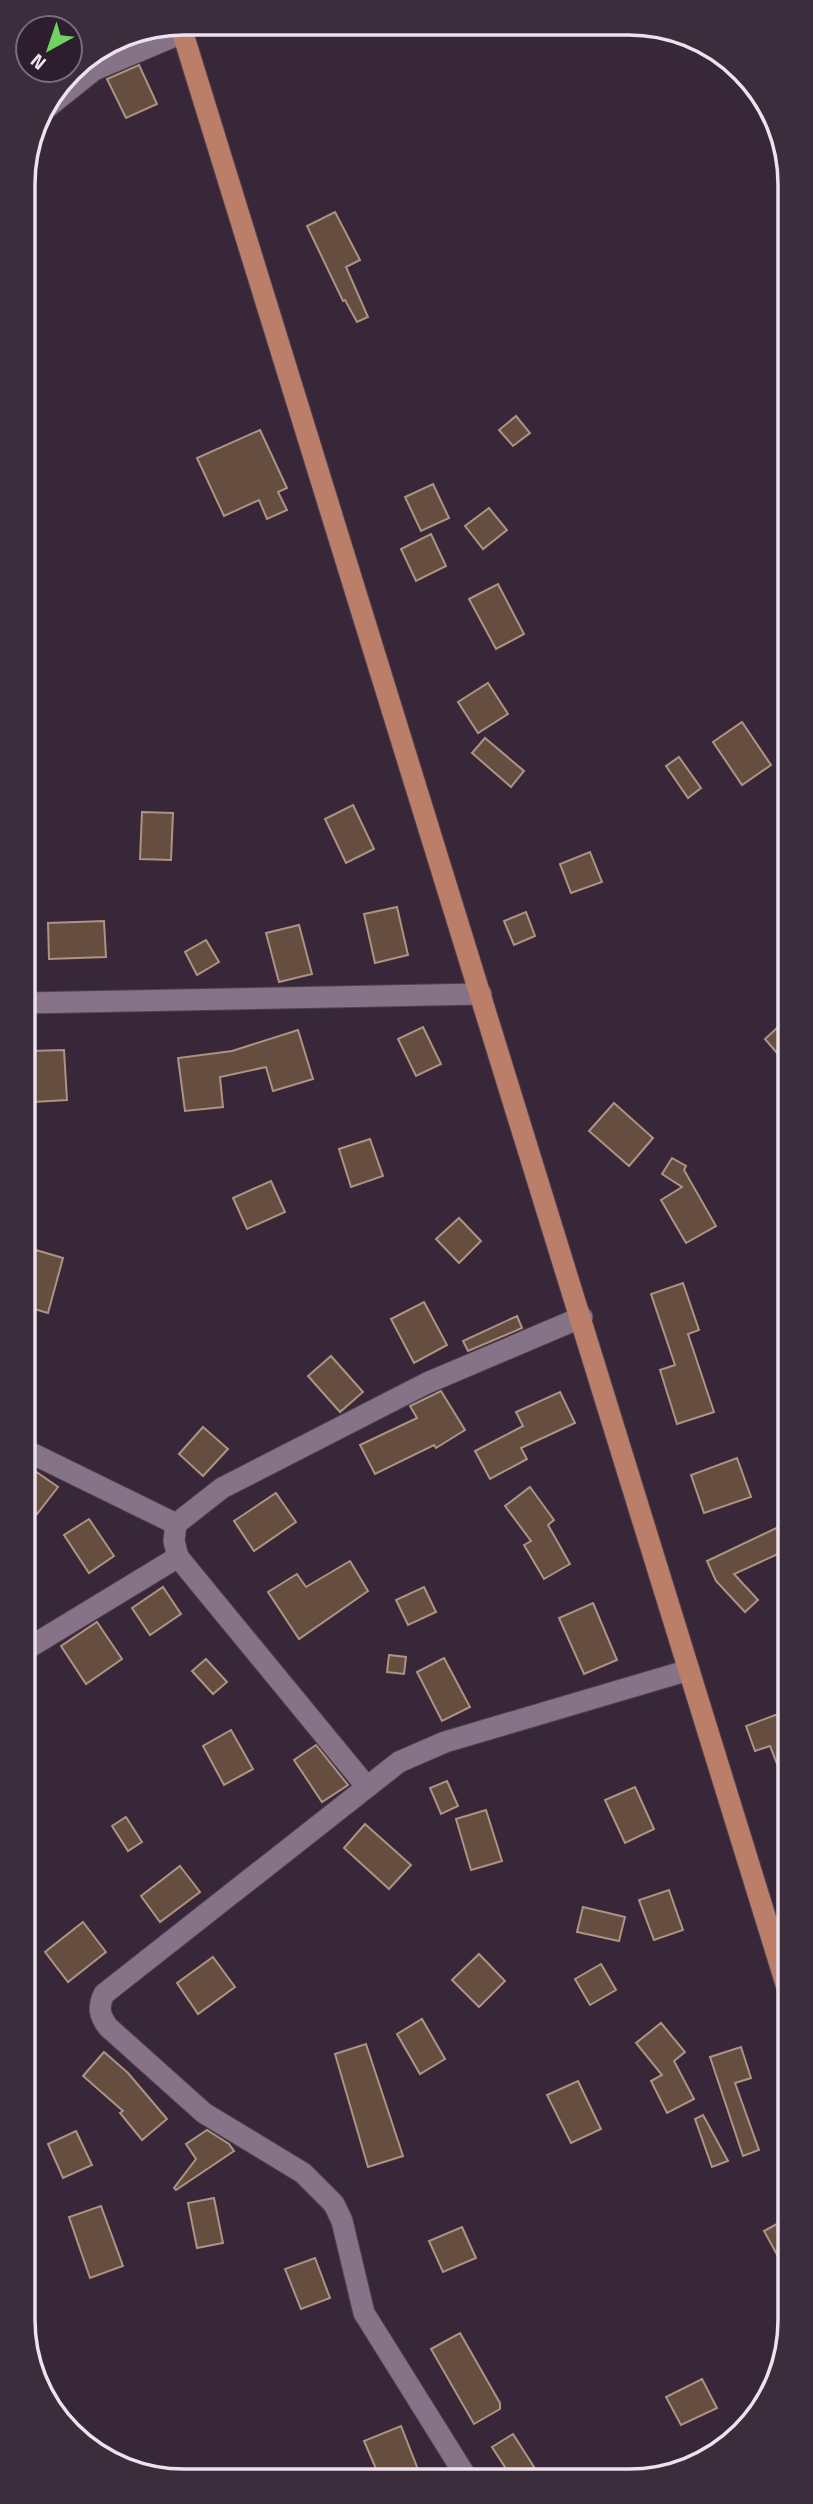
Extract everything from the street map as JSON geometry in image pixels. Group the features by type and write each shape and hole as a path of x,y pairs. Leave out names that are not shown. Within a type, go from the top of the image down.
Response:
{"main road":[{"path":"183,35 582,1317 778,1958"}],"street":[{"path":"68,91 94,70 163,37"},
{"path":"35,1003 481,994"},
{"path":"366,1787 178,1557 174,1541 176,1524 222,1488 415,1389 582,1317"},
{"path":"35,1455 176,1524"},
{"path":"35,1644 178,1557"},
{"path":"461,2469 364,2313 342,2221 334,2204 303,2173 204,2113 108,2027 101,2017 99,2004 104,1994 399,1762 445,1742 689,1670"}],"building":[{"path":"139,65 157,104 126,118 107,79"},
{"path":"335,212 360,260 346,267 368,317 357,322 345,300 343,301 307,226"},
{"path":"516,416 530,433 513,446 499,430"},
{"path":"260,430 287,488 278,492 287,510 267,519 259,500 224,516 197,458"},
{"path":"433,484 449,518 421,531 405,497"},
{"path":"489,508 507,530 483,549 465,526"},
{"path":"431,534 446,566 416,581 401,549"},
{"path":"498,584 524,634 496,649 469,599"},
{"path":"488,683 508,714 478,733 458,702"},
{"path":"742,722 771,765 742,785 713,742"},
{"path":"485,738 524,771 511,787 472,753"},
{"path":"679,757 701,788 688,798 666,766"},
{"path":"353,805 374,849 346,863 325,819"},
{"path":"142,812 173,813 171,860 140,859"},
{"path":"590,852 602,882 571,893 560,864"},
{"path":"397,907 408,955 375,963 364,914"},
{"path":"526,912 535,936 514,945 504,921"},
{"path":"104,921 106,957 49,959 48,923"},
{"path":"299,925 312,974 279,982 266,933"},
{"path":"206,940 219,962 197,975 185,952"},
{"path":"423,1027 441,1064 416,1076 398,1039"},
{"path":"777,1028 777,1053 765,1039"},
{"path":"298,1030 313,1079 273,1091 266,1067 220,1077 223,1107 185,1111 178,1058 232,1051"},
{"path":"64,1050 67,1100 35,1102 35,1051"},
{"path":"614,1103 653,1138 629,1166 589,1131"},
{"path":"370,1139 383,1176 351,1187 339,1149"},
{"path":"672,1158 686,1166 684,1170 716,1226 686,1243 661,1200 682,1187 662,1174"},
{"path":"271,1181 285,1212 247,1229 233,1198"},
{"path":"459,1218 481,1241 459,1263 436,1239"},
{"path":"35,1250 63,1258 48,1313 35,1309"},
{"path":"683,1283 699,1330 688,1334 714,1412 677,1424 660,1370 675,1365 651,1294"},
{"path":"424,1302 447,1345 414,1363 391,1319"},
{"path":"517,1316 522,1328 468,1351 463,1341"},
{"path":"331,1356 363,1392 340,1412 308,1376"},
{"path":"441,1391 465,1430 436,1448 434,1445 375,1474 360,1445 417,1418 410,1406"},
{"path":"560,1392 575,1423 521,1448 527,1459 490,1479 475,1451 523,1426 516,1412"},
{"path":"203,1427 228,1449 203,1476 179,1454"},
{"path":"737,1458 751,1497 704,1513 691,1475"},
{"path":"35,1471 58,1487 37,1514 35,1512"},
{"path":"530,1487 554,1520 548,1525 570,1564 544,1579 524,1545 531,1541 505,1506"},
{"path":"276,1493 296,1522 254,1551 234,1521"},
{"path":"89,1519 114,1556 89,1573 64,1535"},
{"path":"778,1527 778,1554 734,1574 758,1600 745,1612 716,1581 707,1561"},
{"path":"350,1561 368,1591 299,1639 268,1592 297,1574 306,1587"},
{"path":"163,1587 181,1614 150,1635 132,1608"},
{"path":"424,1587 436,1612 408,1625 396,1600"},
{"path":"593,1603 617,1660 584,1674 559,1618"},
{"path":"97,1622 122,1659 86,1684 61,1646"},
{"path":"389,1655 406,1657 404,1674 387,1672"},
{"path":"444,1658 470,1707 442,1721 417,1672"},
{"path":"206,1659 227,1682 213,1694 192,1671"},
{"path":"778,1714 778,1766 770,1746 755,1751 746,1726"},
{"path":"231,1730 253,1769 224,1785 203,1746"},
{"path":"316,1745 348,1785 322,1802 294,1760"},
{"path":"447,1781 458,1806 441,1814 430,1788"},
{"path":"635,1787 654,1829 625,1843 605,1800"},
{"path":"486,1810 502,1861 471,1870 456,1819"},
{"path":"126,1817 142,1842 128,1851 112,1826"},
{"path":"365,1824 411,1865 389,1889 344,1848"},
{"path":"180,1866 200,1892 160,1922 141,1896"},
{"path":"669,1890 683,1930 654,1940 639,1900"},
{"path":"583,1907 625,1917 619,1941 577,1932"},
{"path":"83,1922 106,1952 68,1982 45,1952"},
{"path":"479,1954 505,1981 479,2007 452,1980"},
{"path":"213,1957 235,1987 198,2014 177,1983"},
{"path":"601,1964 616,1990 590,2005 575,1979"},
{"path":"422,2019 445,2059 420,2074 397,2034"},
{"path":"661,2023 685,2052 674,2061 694,2099 667,2113 651,2081 662,2075 636,2043"},
{"path":"366,2044 403,2156 368,2167 335,2054"},
{"path":"741,2047 751,2078 735,2083 759,2150 743,2156 710,2057"},
{"path":"104,2052 128,2073 167,2119 142,2140 120,2113 123,2111 83,2076"},
{"path":"578,2081 601,2129 571,2143 547,2095"},
{"path":"703,2115 728,2161 712,2167 695,2119"},
{"path":"207,2130 229,2144 234,2151 176,2190 174,2188 196,2159 186,2144"},
{"path":"76,2131 92,2165 63,2178 48,2144"},
{"path":"214,2198 223,2243 197,2248 188,2203"},
{"path":"101,2206 123,2266 90,2278 69,2217"},
{"path":"778,2223 778,2256 764,2231"},
{"path":"462,2227 476,2258 443,2272 429,2241"},
{"path":"315,2258 330,2298 301,2309 285,2269"},
{"path":"460,2333 500,2403 500,2409 474,2424 431,2349"},
{"path":"702,2379 717,2408 681,2425 666,2397"},
{"path":"401,2426 418,2469 376,2469 364,2441"},
{"path":"513,2434 534,2467 506,2469 492,2447"}]}
